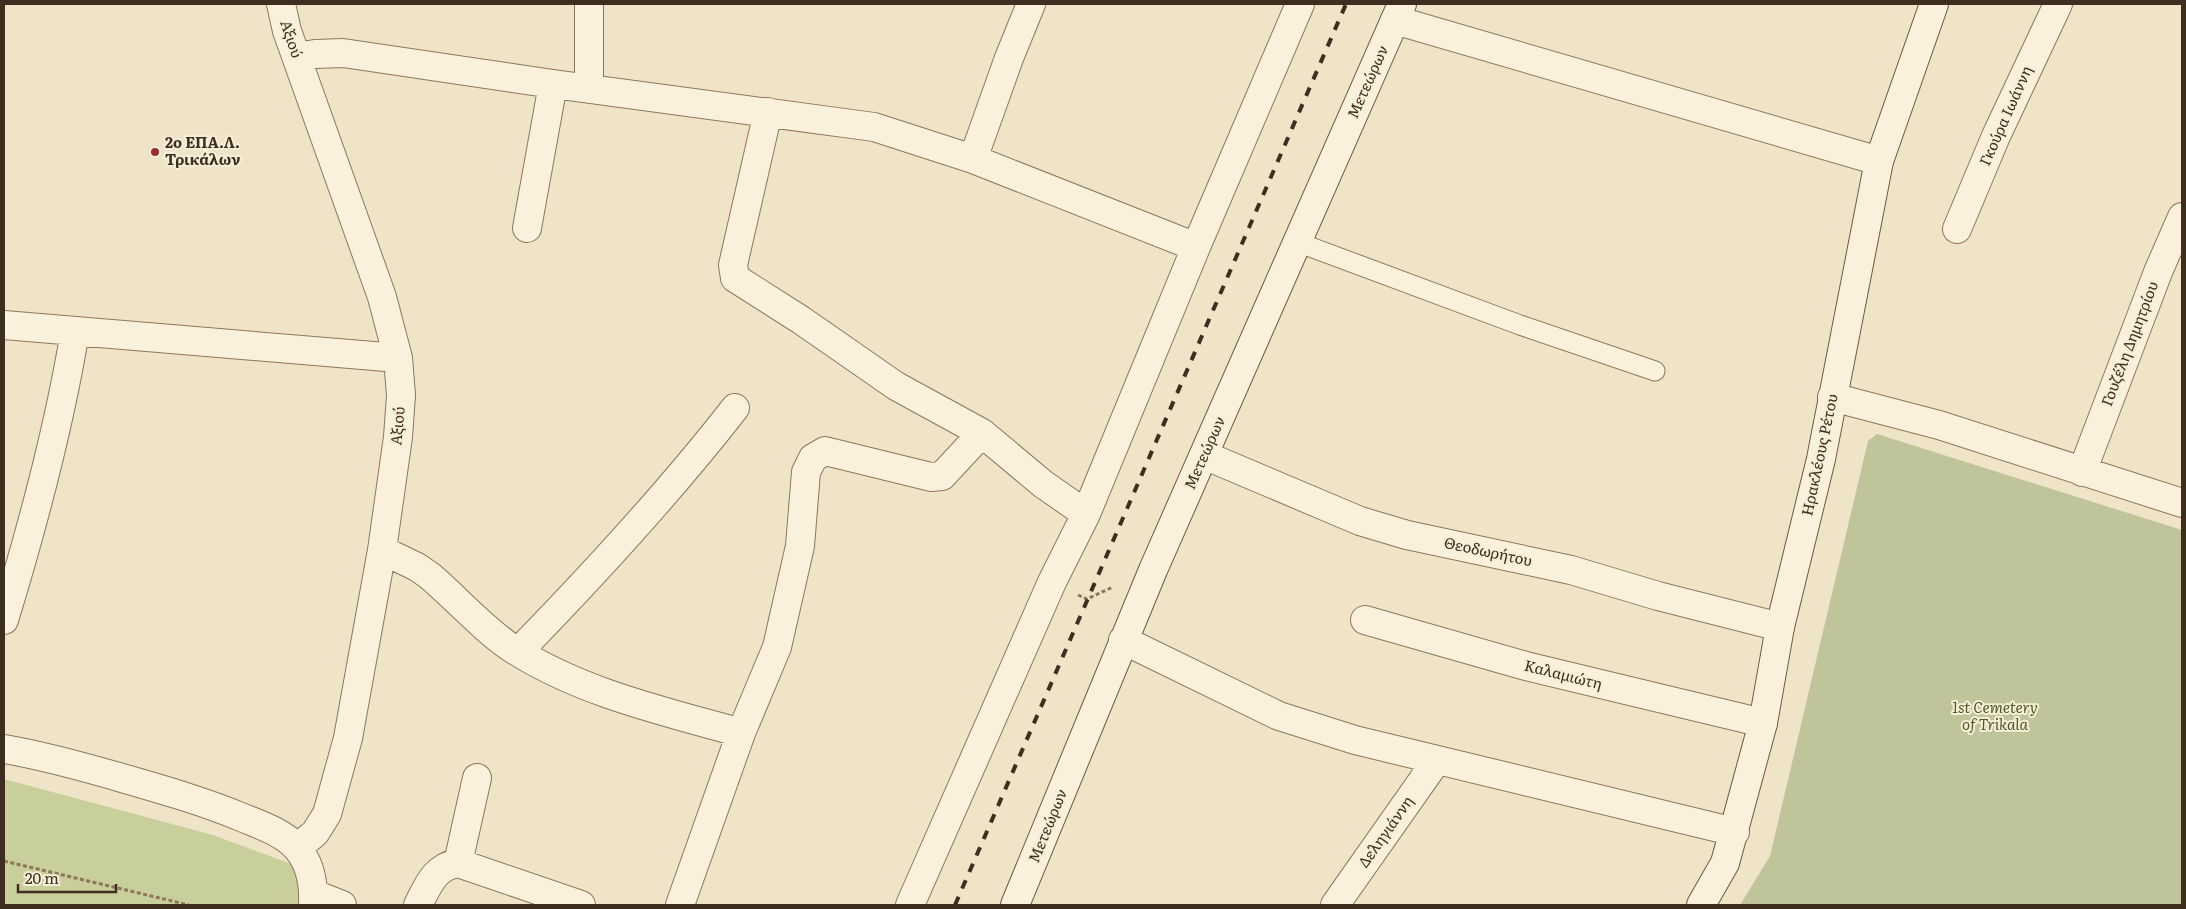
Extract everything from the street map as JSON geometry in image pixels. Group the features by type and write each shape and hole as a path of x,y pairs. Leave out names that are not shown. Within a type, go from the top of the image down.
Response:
{"street":[{"name":"Αξιού","path":"281,4 287,32 382,296 398,358 400,415 382,550 348,738 340,772 327,814 321,825 315,833 297,848"},
{"path":"589,4 589,89"},
{"path":"974,159 1009,58 1032,4"},
{"path":"910,905 1052,582 1086,514 1196,247 1300,4"},
{"name":"Ηρακλέους Ρέτου","path":"1701,905 1725,863 1735,832 1763,723 1780,627 1821,459 1879,161 1934,4"},
{"name":"Γκούρα Ιωάννη","path":"1958,230 2004,119 2058,4"},
{"path":"1399,12 1879,161"},
{"name":"Μετεώρων","path":"1016,905 1153,570 1399,12"},
{"path":"297,58 315,54 343,53 874,128 974,159 1196,247"},
{"path":"527,228 553,84"},
{"path":"768,112 733,265 735,278 801,320 896,386 982,433 1043,484 1086,514"},
{"name":"Γουζέλη Δημητρίου","path":"2082,472 2154,282 2182,217"},
{"path":"4,325 398,358"},
{"path":"4,620 29,538 44,477 65,389 75,331"},
{"path":"1832,397 1939,424 2182,503"},
{"path":"518,652 620,545 700,453 735,408"},
{"path":"680,905 741,733 777,647 800,546 806,472 813,458 825,451 931,477 942,476 982,433"},
{"name":"Θεοδωρήτου","path":"1204,455 1360,521 1571,570 1658,596 1780,627"},
{"path":"382,550 424,572 492,633 518,652 570,680 612,696 741,733"},
{"name":"Καλαμιώτη","path":"1365,620 1526,666 1763,723"},
{"path":"1123,640 1279,716 1355,740 1735,832"},
{"path":"4,749 38,755 102,772 211,805 262,826 287,839 305,859 310,871 313,900 342,905"},
{"name":"Δεληγιάννη","path":"1335,905 1436,760"},
{"path":"458,863 476,778"},
{"path":"418,905 436,873 450,864 458,863 581,905"}],"lane":[{"path":"1297,242 1520,325 1655,371"}],"path":[{"path":"1052,582 1087,599 1153,570"},
{"path":"4,861 189,905"}],"green space":[{"name":"1st Cemetery of Trikala","path":"1877,434 2182,530 2182,905 1740,905 1770,856 1868,441"},
{"path":"4,779 213,835 294,865 302,885 298,905 4,905"}],"railway":[{"path":"955,905 1346,4"}],"place":[{"name":"2ο ΕΠΑ.Λ. Τρικάλων","path":"155,152"}]}
